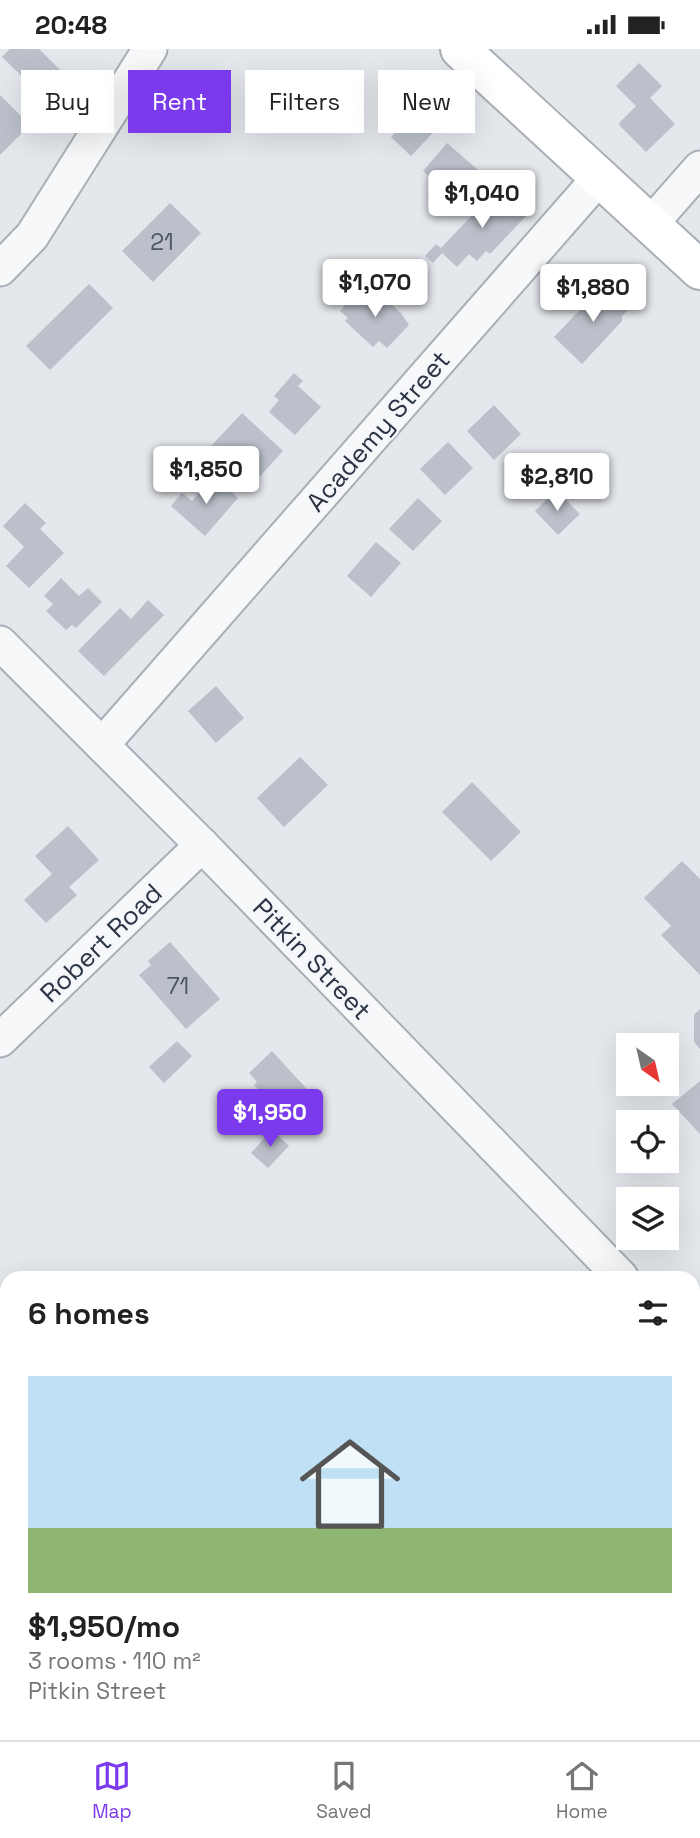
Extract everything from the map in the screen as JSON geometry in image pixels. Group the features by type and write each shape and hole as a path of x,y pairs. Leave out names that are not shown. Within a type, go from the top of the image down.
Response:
{"street":[{"path":"0,269 32,236 150,49"},
{"path":"460,49 649,226 700,270"},
{"path":"649,226 700,168"},
{"name":"Academy Street","path":"102,745 598,179"},
{"name":"Pitkin Street","path":"0,643 202,845 612,1271"},
{"name":"Robert Road","path":"0,1040 202,845"}],"building":[{"path":"10,49 39,49 60,70 21,70 21,75 2,57"},
{"path":"639,63 662,86 650,98 675,124 646,152 620,126 619,123 636,106 616,86"},
{"path":"0,95 21,116 22,133 0,155"},
{"path":"395,133 433,133 411,156 391,137"},
{"path":"447,143 478,170 453,198 423,171"},
{"path":"498,188 527,215 490,254 486,251 477,261 469,254 457,267 442,253 433,263 425,256 436,244 441,248"},
{"path":"170,203 201,233 153,282 122,251"},
{"path":"89,284 113,308 50,370 26,346"},
{"path":"607,285 631,307 622,316 622,321 582,364 554,337"},
{"path":"374,289 401,313 409,325 387,348 379,341 373,347 345,321 348,318 340,311 358,291 365,298"},
{"path":"294,373 303,381 298,386 321,407 295,435 269,412 279,400 274,396"},
{"path":"494,405 521,434 494,460 467,431"},
{"path":"242,413 283,451 252,485 210,447"},
{"path":"448,442 473,468 445,495 420,469"},
{"path":"214,476 238,498 205,536 171,506 182,493 192,501"},
{"path":"556,490 580,514 558,535 535,511"},
{"path":"418,498 442,521 413,551 389,529"},
{"path":"25,503 46,523 40,529 64,553 29,588 6,566 24,547 3,526"},
{"path":"376,542 401,563 371,597 347,576"},
{"path":"61,578 79,596 88,588 102,602 76,628 72,625 66,630 46,611 53,604 44,596"},
{"path":"148,600 164,615 104,676 78,651 120,608 131,619"},
{"path":"216,686 244,718 216,743 188,711"},
{"path":"300,757 328,785 284,827 257,798"},
{"path":"472,782 521,832 491,861 442,812"},
{"path":"68,826 99,860 69,887 77,895 46,923 24,900 52,874 35,856"},
{"path":"682,861 700,879 700,975 661,935 671,926 644,898"},
{"path":"170,942 220,999 186,1029 139,975 151,965 148,961"},
{"path":"700,1009 700,1049 694,1042 694,1015"},
{"path":"177,1041 192,1056 164,1083 149,1067"},
{"path":"272,1051 316,1099 290,1123 254,1085 257,1082 249,1073"},
{"path":"700,1081 700,1134 679,1110 672,1104"},
{"path":"272,1130 289,1146 268,1168 251,1153"}]}
